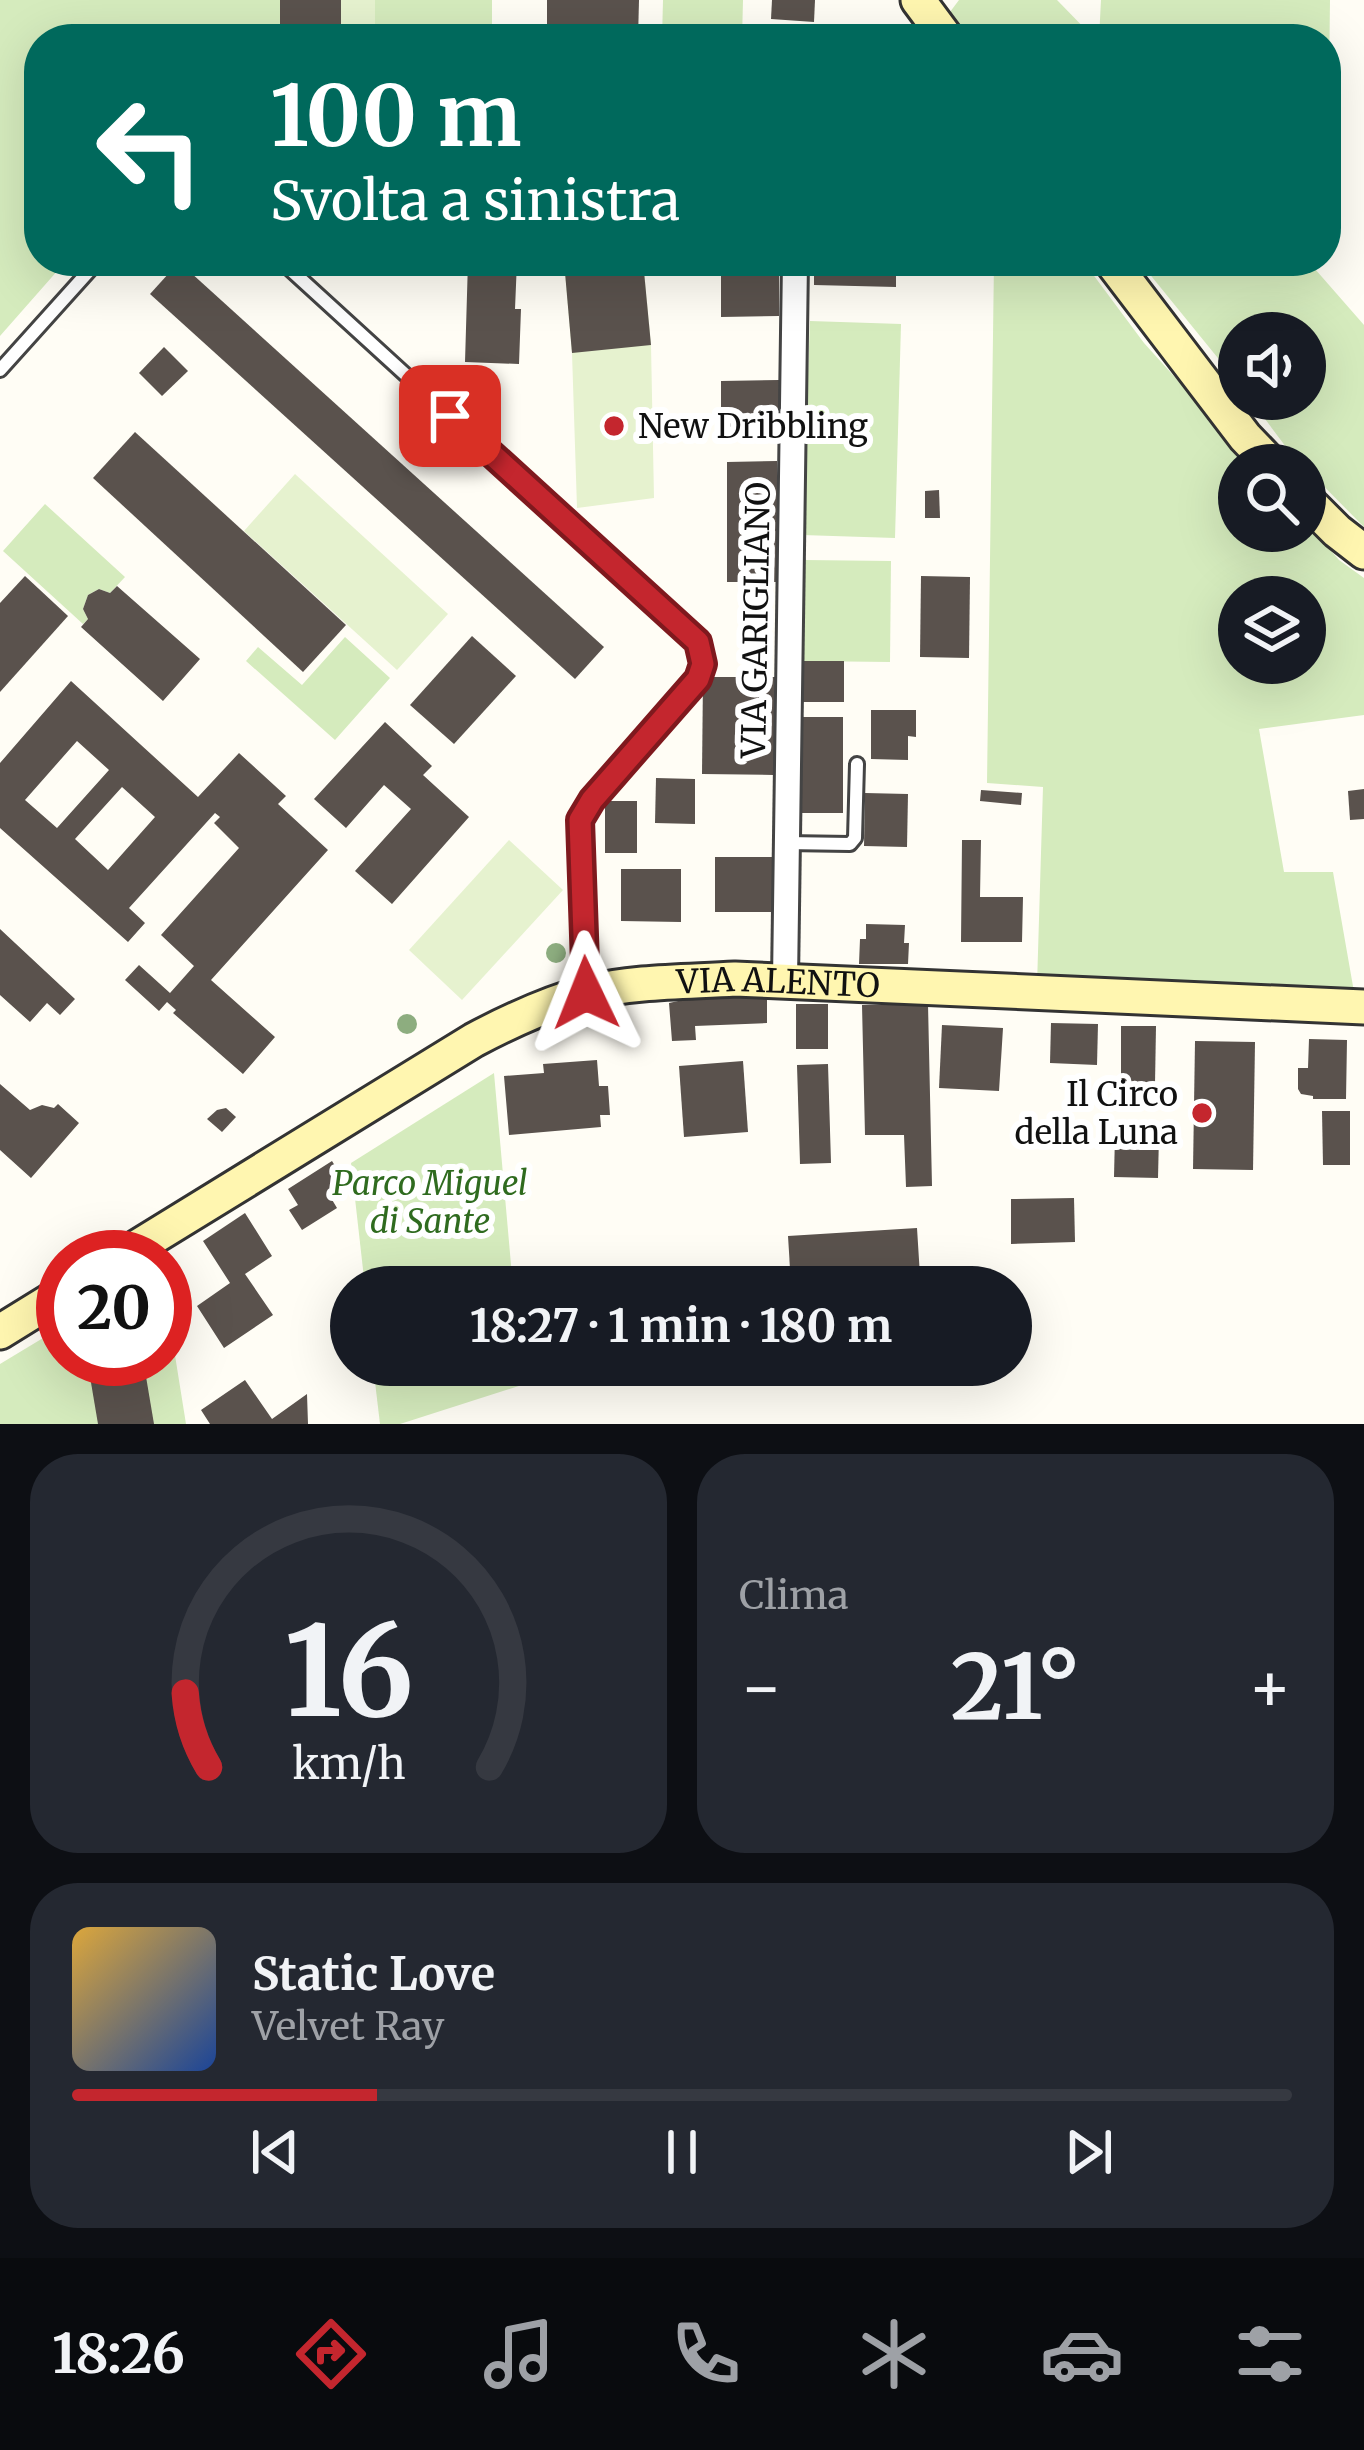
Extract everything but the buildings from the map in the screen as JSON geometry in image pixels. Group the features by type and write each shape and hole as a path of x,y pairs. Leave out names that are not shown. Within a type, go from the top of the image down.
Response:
{"street":[{"name":"VIA GARIGLIANO","path":"784,980 795,276"},
{"path":"1122,276 1252,444"},
{"path":"1326,521 1364,552"},
{"name":"VIA ALENTO","path":"165,1230 474,1040 524,1014 586,993 635,984 736,979 1364,1007"},
{"path":"0,1331 36,1309"}],"lane":[{"path":"0,370 85,276"},
{"path":"297,276 698,642 703,664 698,679 592,800 580,820 586,993"},
{"path":"785,843 850,844 855,838 857,764"}],"green space":[{"path":"0,0 280,0 280,24 24,24 24,276 53,276 0,336"},
{"path":"280,0 375,0 375,24 280,24"},
{"path":"375,0 492,0 492,24 375,24"},
{"path":"663,0 743,0 742,24 662,24"},
{"path":"959,0 1057,0 1080,24 953,24 947,16"},
{"path":"1101,0 1330,0 1330,24 1100,24"},
{"name":"New Dribbling","path":"565,276 644,276 654,498 577,508"},
{"path":"994,276 1094,276 1144,343 1235,444 1218,444 1218,552 1326,552 1326,545 1364,578 1364,715 1259,729 1284,872 1333,872 1354,992 1037,985 1043,787 987,783"},
{"path":"1151,276 1321,276 1364,325 1364,527 1326,488 1326,444 1284,444 1266,420 1326,420 1326,312 1218,312 1218,358"},
{"path":"810,321 901,324 895,538 802,535"},
{"path":"295,474 448,614 397,670 244,531"},
{"path":"45,504 125,577 110,593 99,589 88,595 83,609 88,619 83,624 3,551"},
{"path":"804,560 891,561 890,662 803,661"},
{"path":"345,637 390,678 335,740 246,661 258,647 302,685"},
{"path":"509,840 563,890 462,1000 409,950"},
{"name":"Parco Miguel di Sante","path":"494,1073 511,1266 363,1266 351,1163"},
{"path":"36,1342 36,1386 180,1386 186,1424 0,1424 0,1364"},
{"path":"375,1386 519,1386 400,1424 380,1424"}],"place":[{"name":"New Dribbling","path":"614,426"},
{"name":"Il Circo della Luna","path":"1202,1113"}],"route":[{"path":"450,416 698,642 703,664 698,679 592,800 580,820 586,993"}]}
